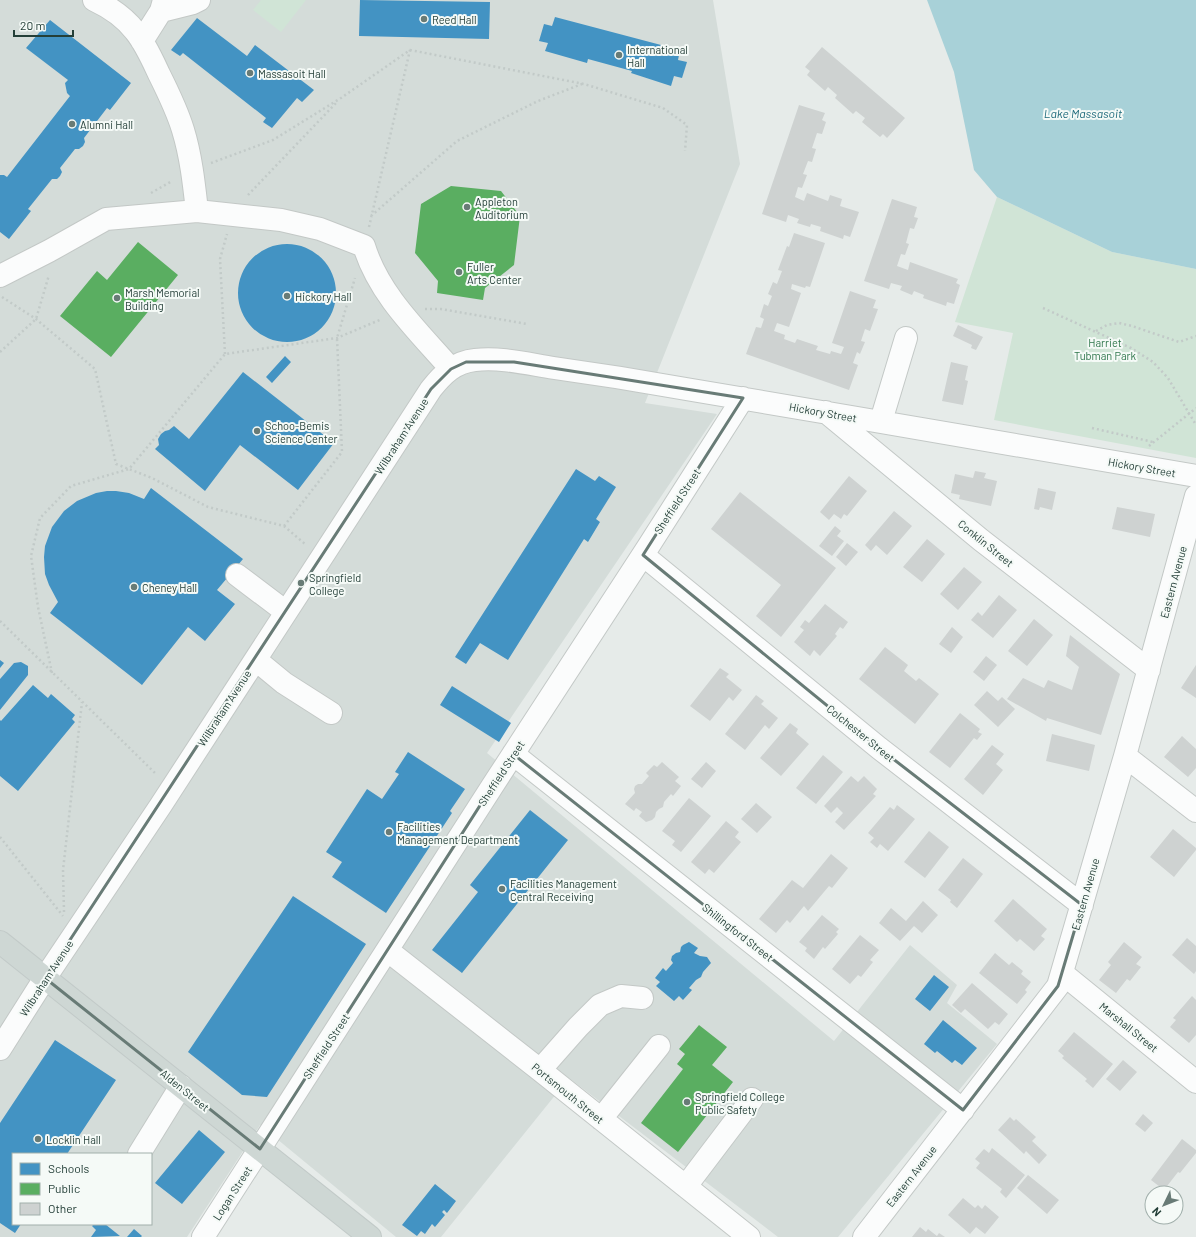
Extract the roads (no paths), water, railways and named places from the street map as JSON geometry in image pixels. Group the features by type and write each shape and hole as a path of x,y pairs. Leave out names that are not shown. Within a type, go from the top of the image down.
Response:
{"main road":[{"name":"Alden Street","path":"0,942 370,1237"}],"street":[{"path":"94,0 111,10 135,30 142,41 175,108 183,131 192,170 197,211"},
{"path":"142,41 163,5 193,3 199,0"},
{"path":"0,276 106,219 197,211 281,220 320,229 364,246 376,275 387,293 400,311 451,368"},
{"path":"881,421 906,338"},
{"name":"Hickory Street","path":"451,368 458,364 474,360 493,359 514,362 881,421 1196,476"},
{"name":"Wilbraham Avenue","path":"0,1049 45,978 256,660 431,389 451,368"},
{"name":"Sheffield Street","path":"260,1149 743,398"},
{"name":"Conklin Street","path":"826,412 981,540 1148,670"},
{"name":"Eastern Avenue","path":"864,1237 1058,986 1125,756 1196,496"},
{"name":"Colchester Street","path":"643,555 879,748 1082,905"},
{"path":"237,575 286,612"},
{"path":"256,660 284,683 331,713"},
{"name":"Shillingford Street","path":"513,754 963,1110"},
{"path":"1125,756 1196,811"},
{"name":"Portsmouth Street","path":"387,950 749,1237"},
{"name":"Marshall Street","path":"1062,973 1196,1082"},
{"path":"540,1070 578,1026 600,1005 621,996 642,998"},
{"path":"601,1120 659,1046"},
{"path":"140,1153 181,1086"},
{"path":"686,1186 752,1099"},
{"name":"Logan Street","path":"203,1237 260,1149"}],"water":[{"name":"Lake Massasoit","path":"927,0 1196,0 1196,269 1112,252 997,197 974,170 954,72"}],"place":[{"name":"Reed Hall","path":"424,19"},
{"name":"International Hall","path":"619,55"},
{"name":"Massasoit Hall","path":"250,73"},
{"name":"Alumni Hall","path":"72,124"},
{"name":"Appleton Auditorium","path":"467,207"},
{"name":"Fuller Arts Center","path":"459,272"},
{"name":"Hickory Hall","path":"287,296"},
{"name":"Marsh Memorial Building","path":"117,298"},
{"name":"Schoo-Bemis Science Center","path":"257,431"},
{"name":"Springfield College","path":"301,583"},
{"name":"Cheney Hall","path":"134,587"},
{"name":"Facilities Management Department","path":"389,832"},
{"name":"Facilities Management Central Receiving","path":"502,889"},
{"name":"Springfield College Public Safety","path":"687,1102"},
{"name":"Locklin Hall","path":"38,1139"}],"park label":[{"name":"Harriet Tubman Park","path":"1105,348"}]}
